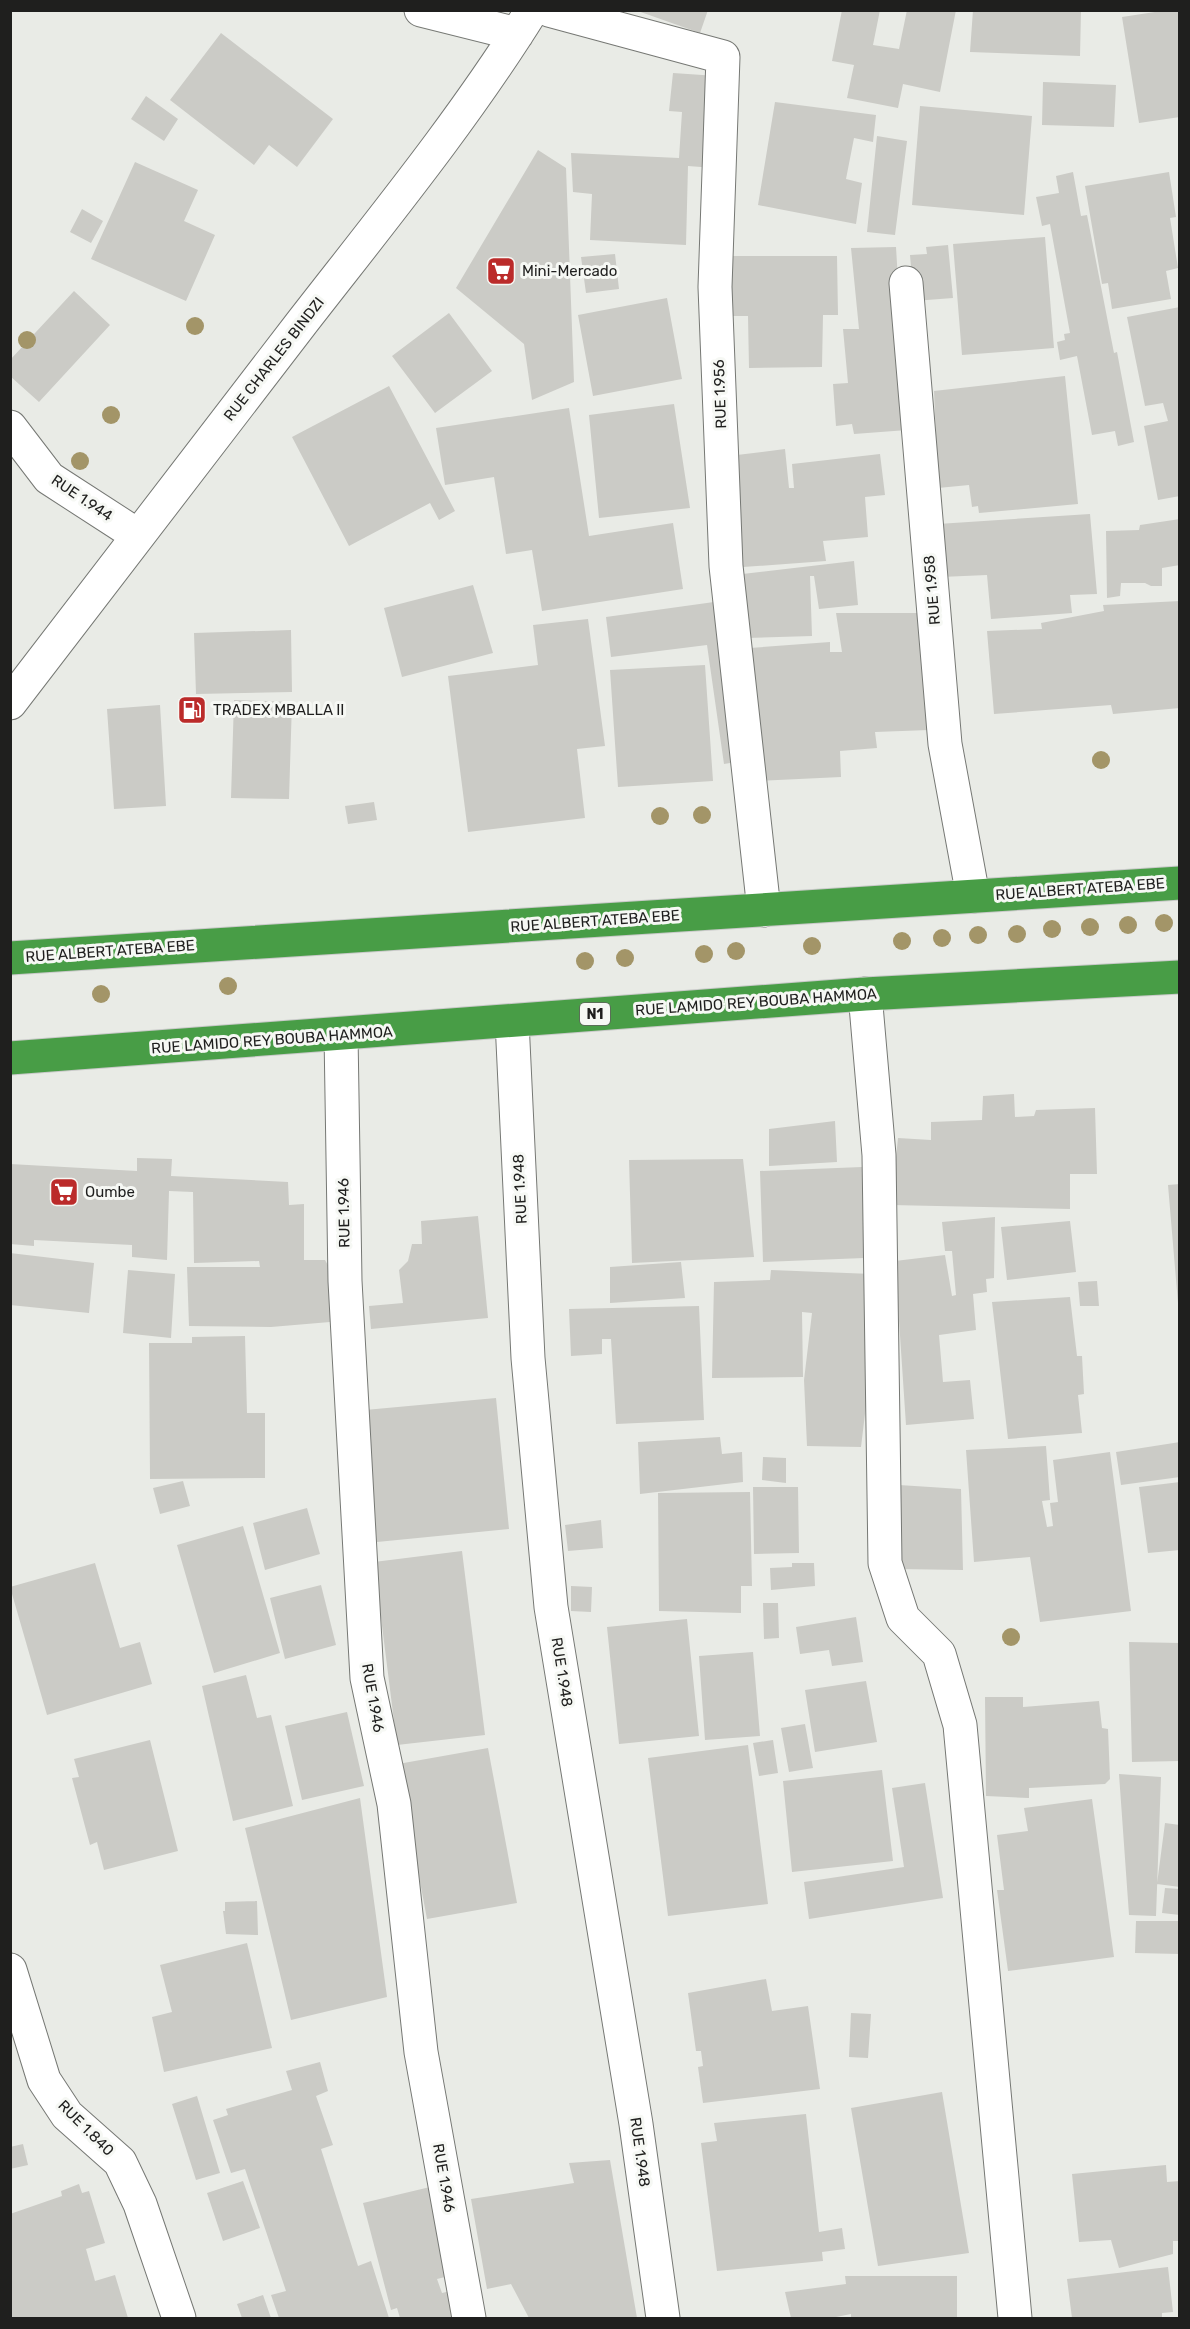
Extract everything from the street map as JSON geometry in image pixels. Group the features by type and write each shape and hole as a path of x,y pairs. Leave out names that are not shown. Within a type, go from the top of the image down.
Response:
{"highway":[{"name":"RUE ALBERT ATEBA EBE","path":"10,958 1179,883"},
{"name":"RUE LAMIDO REY BOUBA HAMMOA","path":"10,1058 865,994 1179,977"}],"street":[{"path":"421,10 524,22"},
{"name":"RUE 1.956","path":"549,10 723,57 715,287 726,566 764,910"},
{"name":"RUE CHARLES BINDZI","path":"10,703 137,535 410,184 524,22"},
{"name":"RUE 1.958","path":"906,283 945,744 973,896"},
{"name":"RUE 1.944","path":"10,427 49,478 137,535"},
{"path":"865,994 879,1155 885,1563 903,1618 939,1654 960,1725 1015,2319"},
{"name":"RUE 1.948","path":"512,1021 528,1358 551,1607 636,2124 663,2319"},
{"name":"RUE 1.946","path":"341,1034 345,1281 367,1678 394,1804 421,2052 469,2319"},
{"name":"RUE 1.840","path":"10,1970 44,2080 67,2115 120,2162 140,2204 179,2319"}],"building":[{"path":"635,10 708,10 700,33"},
{"path":"842,10 880,10 873,45 899,49 907,10 956,10 940,92 903,84 898,108 847,98 854,65 832,61"},
{"path":"973,10 1081,10 1080,56 970,52"},
{"path":"1180,10 1180,117 1139,123 1122,17"},
{"path":"221,33 333,119 297,167 269,145 254,165 170,100"},
{"path":"673,73 717,76 714,168 688,166 686,245 590,240 592,194 573,192 571,153 679,158 682,112 669,111"},
{"path":"1043,82 1116,85 1114,127 1042,125"},
{"path":"146,96 178,119 164,141 131,119"},
{"path":"775,102 876,115 873,142 854,138 846,179 862,183 856,224 758,205"},
{"path":"920,106 1032,116 1024,215 912,205"},
{"path":"877,136 907,141 895,235 867,232"},
{"path":"538,150 566,168 574,382 532,400 524,344 456,288"},
{"path":"135,162 198,190 184,221 215,235 186,301 91,259"},
{"path":"1073,172 1081,216 1087,215 1134,442 1118,446 1115,431 1092,435 1077,356 1060,360 1057,342 1065,340 1064,334 1070,333 1050,224 1042,226 1036,197 1059,193 1056,176"},
{"path":"1169,172 1176,217 1170,218 1178,268 1166,271 1171,299 1112,309 1108,283 1102,284 1085,186"},
{"path":"82,209 103,221 91,243 70,232"},
{"path":"1045,237 1054,348 962,355 953,244"},
{"path":"948,245 953,298 914,301 910,255 927,254 926,247"},
{"path":"896,247 907,430 854,434 852,424 836,426 833,384 848,383 843,329 859,329 851,248"},
{"path":"615,254 619,289 586,293 581,257"},
{"path":"729,256 837,256 838,315 823,315 822,367 749,368 748,316 730,316"},
{"path":"74,291 110,325 39,402 10,376 10,360"},
{"path":"667,298 682,379 593,396 578,315"},
{"path":"1180,307 1180,496 1158,500 1144,426 1168,421 1163,403 1145,406 1127,317"},
{"path":"449,313 492,371 435,413 392,356"},
{"path":"1065,376 1078,504 979,513 978,506 972,507 969,485 938,488 934,391"},
{"path":"389,386 455,511 439,520 430,503 349,546 292,437"},
{"path":"674,404 690,508 599,518 589,415"},
{"path":"569,408 589,536 673,523 683,589 542,611 532,550 506,554 494,477 445,485 436,428"},
{"path":"785,449 789,488 794,488 792,464 880,454 885,495 865,497 868,537 823,541 826,561 743,567 737,455"},
{"path":"1090,514 1097,594 1070,595 1072,613 991,619 987,575 941,577 938,524"},
{"path":"1180,519 1180,565 1162,568 1162,586 1121,583 1120,596 1107,598 1106,531 1139,530 1140,525"},
{"path":"854,561 858,605 819,609 814,576 810,576 812,636 746,638 734,575"},
{"path":"473,585 493,653 402,677 384,608"},
{"path":"1180,601 1180,708 1113,714 1111,705 994,714 987,631 1042,629 1041,623 1104,611 1103,605"},
{"path":"714,602 736,762 724,764 707,645 611,657 606,617"},
{"path":"836,613 922,613 929,730 875,732 877,748 840,751 841,777 756,781 750,648 830,642 830,652 842,652"},
{"path":"588,619 605,746 577,749 585,818 468,832 448,676 538,665 533,625"},
{"path":"291,630 292,692 196,694 194,633"},
{"path":"705,665 713,781 618,787 610,670"},
{"path":"234,700 292,702 289,799 231,798"},
{"path":"160,705 166,806 114,809 107,709"},
{"path":"374,802 377,820 348,824 345,806"},
{"path":"1014,1094 1015,1117 1034,1116 1036,1110 1095,1108 1097,1174 1070,1174 1070,1209 891,1205 898,1138 931,1140 931,1122 982,1120 983,1096"},
{"path":"835,1121 837,1162 769,1166 769,1129"},
{"path":"137,1158 172,1159 171,1176 288,1182 289,1205 304,1204 304,1260 325,1260 330,1269 330,1322 271,1327 189,1326 187,1267 260,1267 259,1261 194,1263 193,1192 169,1191 167,1260 132,1257 132,1245 34,1240 34,1246 10,1244 10,1164 137,1171"},
{"path":"743,1159 754,1257 632,1263 629,1160"},
{"path":"862,1167 864,1258 763,1262 760,1171"},
{"path":"1180,1184 1180,1303 1178,1303 1168,1185"},
{"path":"478,1216 488,1318 371,1329 369,1306 403,1303 399,1270 408,1261 412,1244 422,1244 421,1221"},
{"path":"995,1217 994,1278 986,1279 987,1292 973,1294 976,1330 939,1335 943,1382 970,1380 974,1419 906,1425 895,1261 945,1255 952,1296 956,1295 952,1251 945,1251 942,1222"},
{"path":"1070,1221 1076,1272 1007,1280 1001,1227"},
{"path":"10,1253 94,1263 89,1313 10,1305"},
{"path":"681,1262 685,1298 610,1303 610,1267"},
{"path":"128,1270 175,1274 171,1338 123,1333"},
{"path":"771,1270 872,1274 877,1314 861,1447 807,1446 804,1380 812,1313 802,1312 803,1377 712,1378 714,1282 770,1280"},
{"path":"1097,1281 1099,1306 1080,1306 1078,1282"},
{"path":"1070,1297 1077,1356 1082,1356 1084,1394 1078,1395 1082,1433 1008,1439 992,1302"},
{"path":"699,1306 704,1420 616,1424 611,1339 602,1339 602,1354 571,1356 569,1309"},
{"path":"245,1336 247,1413 265,1413 265,1478 150,1479 149,1343 192,1343 192,1337"},
{"path":"496,1398 509,1529 377,1542 365,1410"},
{"path":"720,1437 722,1454 742,1452 743,1482 640,1494 638,1442"},
{"path":"1180,1442 1180,1477 1121,1485 1116,1452"},
{"path":"1046,1446 1050,1500 1042,1501 1047,1527 1053,1526 1050,1503 1058,1502 1053,1460 1110,1452 1131,1611 1040,1622 1030,1557 974,1562 966,1450"},
{"path":"763,1457 786,1458 786,1483 762,1480"},
{"path":"183,1481 190,1506 160,1514 153,1488"},
{"path":"1180,1482 1180,1550 1148,1553 1139,1487"},
{"path":"899,1485 961,1489 963,1570 899,1569"},
{"path":"753,1487 798,1487 799,1553 754,1554"},
{"path":"750,1492 752,1586 741,1586 741,1613 659,1611 658,1493"},
{"path":"307,1508 320,1554 265,1570 253,1523"},
{"path":"601,1520 603,1548 568,1551 565,1525"},
{"path":"243,1526 280,1653 214,1673 177,1545"},
{"path":"462,1551 485,1735 397,1745 374,1562"},
{"path":"95,1563 120,1648 140,1642 152,1684 47,1715 10,1587"},
{"path":"792,1563 814,1563 815,1586 771,1590 770,1568 792,1567"},
{"path":"321,1585 336,1645 285,1659 270,1598"},
{"path":"571,1586 592,1587 591,1612 571,1611"},
{"path":"763,1603 778,1603 779,1638 764,1639"},
{"path":"856,1617 863,1662 832,1666 829,1650 800,1654 796,1627"},
{"path":"687,1619 699,1736 619,1744 607,1627"},
{"path":"1129,1642 1180,1643 1180,1761 1132,1762"},
{"path":"753,1652 760,1736 705,1740 699,1656"},
{"path":"246,1675 257,1718 271,1715 293,1806 233,1821 202,1686"},
{"path":"866,1681 877,1742 815,1752 805,1690"},
{"path":"985,1697 1023,1697 1023,1707 1099,1701 1102,1728 1108,1729 1110,1779 1105,1784 1029,1788 1029,1798 986,1796"},
{"path":"347,1712 364,1786 302,1800 285,1726"},
{"path":"805,1724 813,1768 789,1772 781,1728"},
{"path":"150,1740 178,1851 104,1870 97,1842 90,1845 72,1778 79,1777 74,1759"},
{"path":"773,1740 778,1773 759,1776 753,1743"},
{"path":"748,1745 768,1904 668,1916 648,1758"},
{"path":"488,1748 517,1903 427,1919 398,1764"},
{"path":"882,1770 893,1861 792,1872 783,1781"},
{"path":"1119,1774 1161,1777 1156,1916 1129,1915"},
{"path":"925,1783 943,1898 809,1919 804,1882 904,1867 892,1788"},
{"path":"360,1798 387,1997 291,2020 245,1828"},
{"path":"1092,1799 1114,1957 1008,1971 997,1890 1004,1890 997,1835 1028,1831 1024,1808"},
{"path":"1165,1823 1180,1825 1180,1887 1157,1884"},
{"path":"1165,1888 1180,1889 1180,1915 1162,1913"},
{"path":"257,1901 258,1935 226,1934 223,1911 225,1911 225,1902"},
{"path":"1136,1921 1180,1921 1180,1954 1135,1953"},
{"path":"247,1943 272,2048 164,2072 152,2017 172,2012 160,1965"},
{"path":"766,1979 772,2011 808,2006 820,2089 703,2103 698,2067 703,2066 701,2051 696,2051 688,1993"},
{"path":"851,2013 871,2014 868,2058 849,2057"},
{"path":"320,2062 328,2091 316,2096 333,2145 321,2149 358,2266 371,2261 389,2318 279,2318 271,2295 286,2291 245,2169 231,2173 213,2120 228,2115 226,2109 292,2090 286,2071"},
{"path":"942,2092 969,2253 878,2266 851,2108"},
{"path":"197,2096 220,2173 196,2180 172,2104"},
{"path":"806,2114 819,2232 842,2228 845,2249 822,2252 823,2261 717,2271 701,2143 717,2141 714,2123"},
{"path":"23,2144 28,2165 10,2169 10,2147"},
{"path":"610,2160 637,2318 529,2318 511,2284 487,2289 471,2199 574,2183 569,2163"},
{"path":"1166,2165 1167,2182 1180,2181 1180,2241 1173,2241 1173,2254 1119,2268 1111,2240 1079,2242 1072,2174"},
{"path":"243,2181 260,2228 223,2241 207,2193"},
{"path":"451,2182 473,2270 437,2279 442,2293 472,2286 481,2318 400,2318 397,2308 391,2310 363,2203"},
{"path":"79,2184 82,2193 89,2191 105,2243 86,2249 95,2281 115,2275 128,2318 10,2318 10,2214 62,2196 61,2191"},
{"path":"1168,2267 1173,2312 1162,2313 1162,2318 1072,2318 1067,2279"},
{"path":"845,2276 957,2276 957,2318 851,2318 851,2314 831,2318 791,2318 785,2292 846,2284"},
{"path":"263,2295 271,2318 242,2318 237,2304"}],"place":[{"name":"Mini-Mercado","path":"501,271"},
{"name":"TRADEX MBALLA II","path":"192,710"},
{"name":"Oumbe","path":"64,1192"}]}
